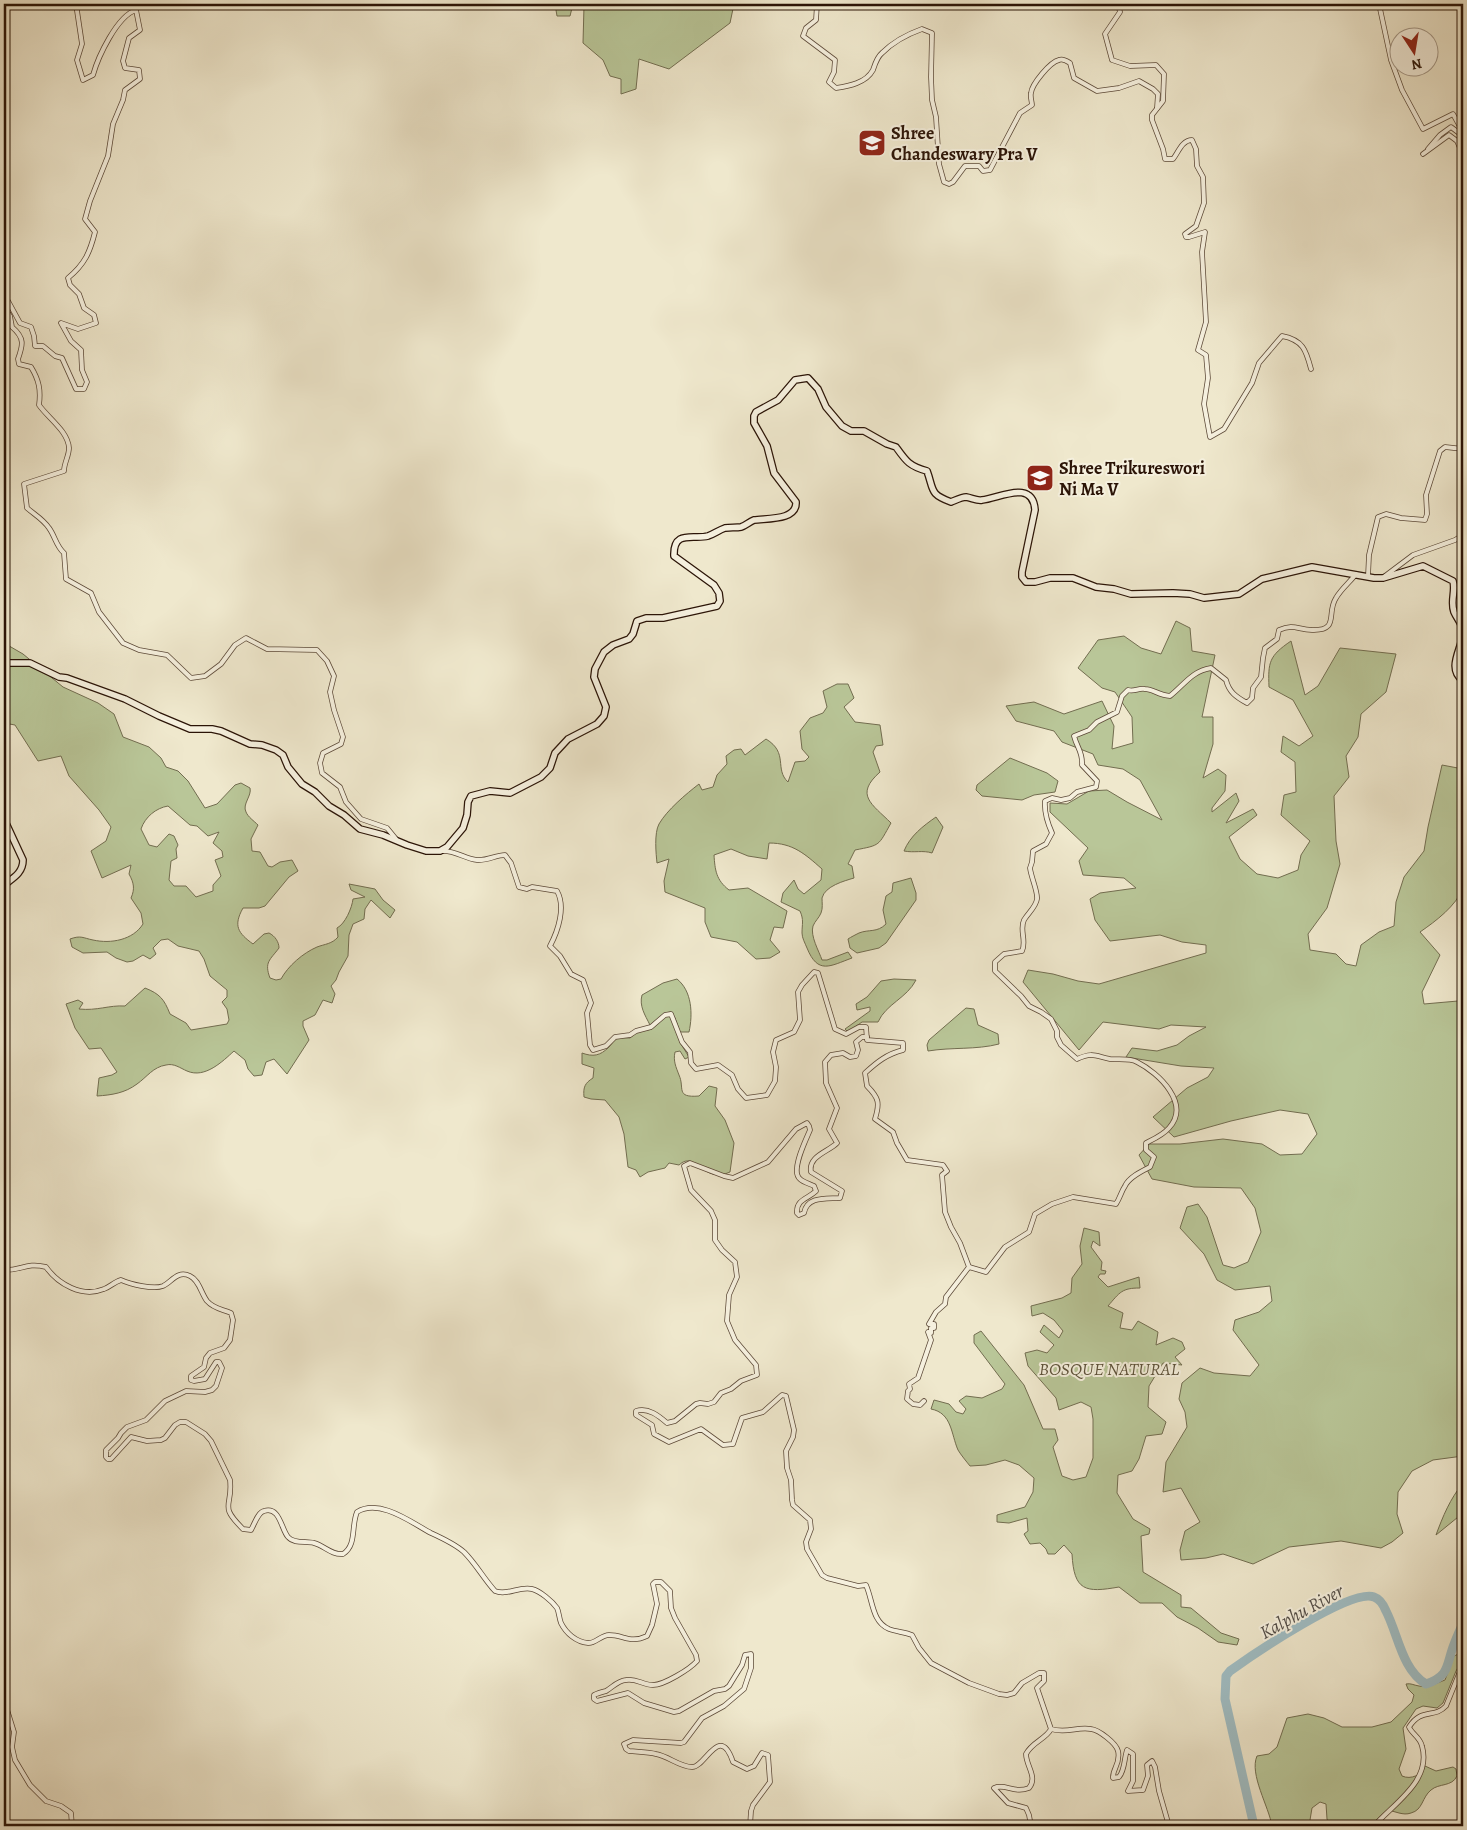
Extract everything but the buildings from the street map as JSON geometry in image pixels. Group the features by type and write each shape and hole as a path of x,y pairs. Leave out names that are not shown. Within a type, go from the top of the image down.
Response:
{"street":[{"path":"4,301 8,301 20,323 31,327 35,346 43,346 55,356 62,358 76,389 84,389 87,382 82,370 81,350 71,341 61,323 78,329 96,323 94,315 84,308 79,294 70,285 68,278 80,268 91,248 95,232 85,218 108,156 113,124 125,90 140,79 139,70 126,68 123,62 129,38 140,30 136,10 131,11 116,29 98,60 93,75 83,80 77,60 82,44 76,4"},
{"path":"817,4 816,20 806,28 803,36 835,60 834,72 829,82 836,88 860,82 871,73 880,54 906,36 922,30 932,34 932,100 936,117 939,164 944,182 949,184 953,182 965,166 973,164 979,166 983,171 990,170 1020,113 1032,106 1031,92 1039,78 1058,60 1064,59 1070,63 1074,78 1097,90 1119,88 1138,82 1146,85 1158,94 1156,109"},
{"path":"1118,4 1120,12 1105,34 1112,60 1130,66 1156,65 1164,74 1164,101 1152,115 1152,124 1157,130 1166,159 1173,159 1185,142 1192,140 1196,149 1197,166 1203,178 1204,203 1196,226 1185,234 1189,238 1205,232 1202,252 1206,322 1198,350 1206,355 1208,378 1204,404 1210,437 1224,429 1252,383 1259,363 1282,336 1293,338 1306,349 1311,370"},
{"path":"1379,4 1391,60 1402,90 1422,129 1453,114 1463,132"},
{"path":"1463,136 1451,127 1440,135 1423,154 1449,135 1457,141 1463,155"},
{"path":"4,306 10,316 12,327 20,334 22,348 18,359 19,364 31,367 36,375 40,386 39,405 63,433 69,446 64,472 24,484 27,508 41,518 64,553 66,579 91,593 99,612 123,643 139,650 167,655 191,678 205,676 222,664 235,644 246,638 267,649 317,650 327,661 334,676 330,692 343,737 341,744 323,753 320,763 322,773 340,787 346,802 361,819 387,828 397,841"},
{"path":"440,851 447,847 463,828 471,796 490,791 510,793 541,777 550,768 555,753 568,739 597,724 604,716 606,707 594,677 595,669 604,652 613,645 629,639 633,634 636,621 646,618 663,618 717,606 720,601 719,593 714,585 674,556 675,545 681,539 707,536 717,530 728,527 741,527 752,521 782,517 793,511 796,507 796,502 774,473 767,446 754,423 754,416 756,412 778,400 794,380 799,379 808,378 818,389 826,407 842,426 851,431 864,431 896,447 906,461 914,467 927,470 931,488 937,497 951,502 964,497 982,500 1020,492 1029,495 1034,501 1035,510 1022,572 1022,578 1026,582 1050,578 1073,578 1086,584 1131,594 1173,593 1190,594 1204,598 1238,594 1262,579 1312,567 1383,578 1422,566 1453,581 1455,587 1452,599 1454,611 1461,622 1463,633 1455,668 1463,681"},
{"path":"1368,576 1368,564 1378,517 1386,514 1401,518 1425,520 1427,514 1426,495 1440,451 1445,447 1463,449"},
{"path":"1383,578 1413,555 1455,540 1463,534"},
{"path":"969,1267 986,1272 1005,1247 1029,1232 1035,1214 1052,1204 1073,1197 1116,1204 1125,1185 1150,1167 1154,1157 1146,1150 1146,1143 1163,1134 1170,1127 1176,1115 1175,1102 1170,1088 1152,1071 1136,1061 1090,1054 1078,1059 1073,1056 1060,1046 1057,1031 1051,1019 1029,1006 1022,996 995,971 995,962 1004,954 1022,951 1024,945 1022,929 1024,920 1037,898 1030,868 1033,850 1046,844 1052,833 1044,808 1045,801 1052,798 1061,800 1070,798 1077,792 1096,787 1097,781 1082,765 1083,754 1076,744 1074,736 1089,730 1097,722 1117,712 1122,696 1128,690 1133,692 1141,688 1148,689 1160,696 1170,696 1191,676 1201,670 1211,668 1226,680 1228,688 1236,697 1247,703 1252,698 1253,688 1261,677 1262,658 1266,648 1277,639 1279,630 1286,626 1296,626 1308,630 1321,630 1327,627 1331,621 1335,598 1356,574"},
{"path":"4,663 30,663 58,677 67,678 125,699 184,726 198,730 212,729 221,731 250,744 276,750 283,755 288,767 298,779 329,806 360,828 426,851 447,850 476,860 484,860 496,855 505,855 519,887 527,889 532,887 557,892 560,896 562,911 559,916 557,932 550,946 560,956 571,974 583,980 590,1003 587,1014 590,1045 594,1050 606,1046 615,1037 630,1035 636,1031 651,1027 666,1015 671,1014 682,1042 690,1052 691,1063 696,1070 718,1065 732,1075 738,1089 746,1098 767,1095 775,1081 774,1052 776,1040 794,1032 800,1020 798,992 814,972 818,973 835,1029 846,1034 859,1027 866,1026 868,1040 903,1043 903,1050 888,1054 865,1073 866,1086 875,1094 879,1107 875,1119 893,1132 897,1143 908,1160 943,1165 947,1171 942,1175 945,1212 969,1267"},
{"path":"4,819 23,860 23,866 17,875 4,885"},
{"path":"867,1036 862,1037 856,1042 858,1050 856,1056 850,1057 843,1053 831,1055 824,1062 826,1083 837,1108 829,1129 837,1143 816,1158 810,1168 811,1172 842,1191 840,1198 811,1202 807,1205 804,1214 797,1214 796,1208 799,1202 816,1191 814,1186 800,1180 796,1174 798,1160 810,1130 810,1126 806,1123 796,1129 768,1162 733,1178 690,1164 684,1166 692,1190 711,1211 715,1220 715,1240 722,1250 735,1262 737,1276 729,1295 727,1321 735,1340 756,1365 756,1375 741,1381 731,1389 721,1393 714,1402 696,1404 675,1421 667,1423 658,1416 641,1410 636,1412 636,1415 652,1425 654,1434 669,1442 701,1430 723,1445 733,1444 742,1418 763,1412 782,1395 786,1396 794,1430 793,1437 786,1451 793,1505 810,1520 811,1529 806,1542 807,1549 822,1575 858,1586 866,1585 875,1616 881,1625 891,1630 912,1635 919,1648 932,1663 969,1683 999,1694 1008,1695 1014,1693 1022,1683 1044,1672 1044,1681 1037,1688 1051,1729"},
{"path":"4,1270 28,1265 46,1267 52,1276 63,1284 76,1290 91,1292 104,1289 121,1280 136,1285 163,1286 173,1277 183,1274 191,1276 196,1281 208,1302 217,1308 231,1313 233,1320 230,1340 224,1348 210,1353 206,1358 204,1367 191,1376 191,1380 194,1381 205,1379 216,1362 219,1362 222,1368 216,1386 212,1390 205,1392 186,1391 165,1401 146,1420 127,1427 121,1432 118,1438 106,1450 106,1457 111,1459 131,1436 147,1441 161,1440 165,1438 175,1425 180,1422 186,1422 205,1434 211,1441 230,1480 231,1487 227,1502 228,1510 243,1529 251,1530 261,1512 272,1511 280,1519 292,1540 323,1546 336,1555 343,1554 350,1547 354,1519 357,1512 368,1507 405,1516 462,1550 495,1591 504,1594 519,1589 533,1590 546,1597 557,1608 562,1624 568,1634 577,1640 587,1643 608,1635 632,1640 646,1636 652,1626 657,1604 653,1584 661,1582 670,1591 671,1608 674,1618 696,1655 697,1661 692,1667 664,1683 652,1685 633,1679 625,1680 617,1682 607,1690 594,1695 594,1699 597,1701 628,1693 644,1703 674,1712 679,1711 714,1692 725,1690 742,1665 745,1655 751,1654 751,1668 744,1689 724,1706 702,1718 684,1742 633,1740 624,1744 629,1751 656,1754 692,1767 699,1765 717,1747 723,1746 729,1750 733,1762 747,1769 754,1766 762,1753 766,1753 770,1760 770,1782 753,1805 750,1826"},
{"path":"924,1401 920,1405 913,1404 907,1399 910,1389 909,1384 918,1378 922,1371 932,1340 928,1332 931,1332 931,1328 934,1328 934,1324 930,1324 936,1312 945,1304 946,1297 969,1267"},
{"path":"1374,1826 1408,1792 1420,1775 1424,1756 1423,1747 1420,1739 1410,1730 1409,1726 1418,1716 1442,1710 1446,1706 1463,1664"},
{"path":"4,1700 14,1732 12,1747 15,1760 30,1785 46,1801 61,1806 71,1813 72,1826"},
{"path":"1032,1826 1026,1808 1008,1802 994,1788 999,1786 1018,1791 1029,1788 1033,1776 1026,1754 1031,1746 1049,1733 1051,1729"},
{"path":"1051,1729 1062,1732 1091,1729 1108,1739 1118,1751 1118,1764 1113,1773 1113,1778 1120,1777 1122,1774 1127,1750 1130,1751 1132,1754 1133,1781 1128,1791 1143,1790 1148,1776 1147,1765 1152,1761 1169,1826"}],"green space":[{"path":"555,4 573,4 570,16 557,16"},
{"path":"582,4 734,4 730,23 669,69 639,59 636,89 621,94 621,79 610,76 603,60 583,43 584,6"},
{"path":"1176,621 1190,628 1192,651 1215,655 1202,717 1213,717 1213,744 1203,778 1218,769 1226,775 1225,791 1212,808 1212,812 1236,793 1239,801 1226,823 1253,809 1257,815 1229,837 1240,859 1257,874 1278,878 1298,870 1301,855 1310,841 1281,815 1284,795 1296,792 1295,762 1281,752 1283,736 1299,746 1313,736 1293,700 1269,687 1271,660 1278,651 1291,641 1305,695 1318,686 1340,648 1396,654 1386,692 1361,714 1358,737 1346,756 1349,777 1334,796 1336,841 1340,864 1327,908 1308,934 1310,950 1336,954 1346,964 1356,966 1361,945 1379,932 1394,926 1396,902 1404,877 1424,851 1442,765 1463,769 1463,888 1451,907 1420,932 1440,955 1422,992 1424,1004 1458,1001 1463,1009 1463,1456 1433,1460 1412,1471 1398,1492 1397,1514 1403,1533 1381,1548 1341,1541 1289,1547 1253,1564 1223,1554 1206,1558 1181,1560 1180,1550 1185,1531 1200,1522 1181,1488 1163,1492 1166,1462 1187,1427 1185,1412 1179,1399 1182,1383 1200,1368 1214,1373 1250,1376 1259,1365 1233,1330 1235,1320 1259,1312 1272,1301 1270,1286 1235,1290 1217,1280 1204,1254 1180,1228 1187,1207 1198,1204 1207,1217 1223,1265 1234,1268 1248,1262 1261,1232 1255,1208 1241,1188 1194,1187 1152,1179 1139,1155 1149,1144 1180,1144 1223,1139 1262,1144 1280,1155 1302,1154 1317,1134 1308,1114 1280,1110 1174,1137 1153,1117 1187,1088 1208,1077 1214,1068 1181,1066 1126,1057 1132,1048 1157,1051 1177,1045 1206,1027 1171,1025 1159,1029 1103,1022 1079,1050 1023,982 1028,970 1099,984 1206,953 1206,945 1182,942 1160,935 1110,941 1095,920 1090,899 1100,893 1136,888 1124,878 1083,875 1079,861 1088,848 1050,812 1050,803 1067,804 1089,791 1107,790 1162,820 1140,780 1123,769 1098,765 1093,754 1062,742 1054,731 1016,721 1006,706 1034,702 1064,714 1102,701 1114,726 1112,749 1133,743 1132,717 1115,692 1102,688 1078,668 1098,640 1124,636 1141,648 1161,654"},
{"path":"4,643 23,654 63,687 98,703 114,714 123,737 149,747 161,758 166,767 178,771 188,781 205,808 217,804 235,785 241,783 250,788 245,809 248,816 258,825 251,839 252,851 260,852 268,866 272,867 280,862 292,860 298,871 289,877 265,906 243,908 238,920 241,933 253,944 264,934 269,933 277,941 279,948 268,965 270,978 281,979 301,956 338,937 337,928 348,915 353,899 365,897 351,890 349,884 375,889 383,900 395,910 390,918 371,900 365,909 364,919 353,924 349,935 348,956 331,986 335,994 332,1003 323,1000 315,1015 303,1021 303,1026 309,1040 287,1074 274,1059 266,1062 262,1075 254,1076 248,1069 245,1060 234,1051 219,1064 207,1071 194,1073 174,1065 161,1066 128,1090 97,1096 99,1078 117,1072 101,1048 89,1049 75,1028 66,1004 78,1000 83,1003 79,1009 125,1006 145,988 158,995 166,1004 170,1014 186,1023 191,1030 227,1024 229,1020 227,1009 222,1002 227,997 227,990 210,976 199,951 178,946 168,939 161,940 153,948 156,954 150,959 143,955 127,962 107,952 83,953 72,947 70,939 79,937 100,941 121,940 134,934 143,924 141,913 131,898 133,883 129,874 131,865 102,878 91,851 106,841 111,827 99,810 69,776 61,756 38,761 15,725 4,723","holes":["168,806 190,825 197,826 208,836 219,832 213,843 222,851 223,857 215,860 221,876 213,885 213,891 196,897 186,886 174,886 169,880 171,861 177,858 176,849 178,845 174,836 169,834 157,847 149,845 141,829 145,821 152,814"]},
{"path":"837,684 848,684 854,698 844,707 855,722 880,725 883,745 876,746 873,752 880,772 872,780 867,793 872,805 891,823 878,843 855,850 848,864 852,866 854,878 827,890 822,898 821,913 813,926 814,939 822,960 848,952 852,958 825,966 820,965 811,957 802,937 800,911 781,902 783,893 794,880 798,889 804,894 821,880 822,869 792,847 769,843 767,859 748,856 731,849 714,855 717,874 721,882 729,890 748,888 787,911 783,928 774,927 770,940 780,952 770,958 756,959 737,942 711,937 705,922 705,908 665,892 664,881 669,859 657,863 657,828 672,808 699,784 702,790 713,787 717,775 727,764 726,756 734,750 741,749 745,755 766,739 777,750 782,772 788,782 795,762 805,761 809,757 802,749 800,731 810,718 823,713 827,707 823,691"},
{"path":"1010,758 1047,773 1058,781 1055,792 1034,795 1022,800 982,796 976,790 977,785"},
{"path":"936,817 943,827 932,853 904,851 913,836"},
{"path":"911,878 916,893 916,900 886,943 879,948 857,953 850,948 848,939 859,933 879,929 886,924 883,910 886,896 892,892 893,883"},
{"path":"677,979 686,990 690,1003 691,1018 689,1032 680,1032 671,1012 665,1013 650,1025 642,1007 642,995 663,983"},
{"path":"894,979 916,980 907,992 886,1010 878,1022 862,1022 848,1032 845,1029 870,1011 870,1007 857,1010 856,1004 867,997 881,981"},
{"path":"966,1008 974,1009 978,1025 998,1034 999,1044 928,1051 927,1045 929,1040"},
{"path":"667,1015 671,1017 681,1044 689,1057 685,1059 680,1051 675,1052 675,1064 684,1094 699,1096 709,1086 717,1088 715,1106 725,1120 734,1143 730,1172 721,1175 713,1174 690,1161 685,1161 679,1165 669,1163 665,1168 648,1172 640,1177 636,1170 628,1167 624,1134 619,1117 605,1100 584,1097 584,1088 593,1078 594,1068 582,1064 582,1053 590,1055 599,1054 618,1038 630,1038 637,1032 652,1029"},
{"name":"BOSQUE NATURAL","path":"1084,1228 1099,1232 1100,1246 1093,1241 1091,1247 1102,1262 1101,1270 1106,1271 1105,1274 1100,1274 1098,1277 1108,1287 1139,1277 1140,1288 1125,1290 1108,1306 1123,1313 1120,1328 1132,1330 1138,1321 1158,1332 1156,1345 1173,1338 1182,1342 1185,1349 1175,1357 1182,1365 1163,1363 1149,1386 1148,1407 1166,1422 1162,1434 1146,1436 1139,1459 1132,1471 1118,1475 1117,1493 1133,1519 1150,1529 1149,1534 1141,1536 1143,1572 1181,1595 1181,1607 1191,1608 1221,1633 1239,1639 1237,1645 1218,1642 1198,1628 1177,1617 1162,1603 1140,1603 1119,1587 1098,1590 1084,1587 1075,1576 1072,1554 1064,1545 1055,1554 1048,1554 1040,1543 1030,1544 1024,1534 1028,1531 1027,1518 1009,1523 997,1522 997,1515 1025,1507 1033,1492 1034,1478 1019,1465 1005,1460 986,1465 970,1466 958,1450 947,1420 938,1411 931,1409 934,1400 949,1404 956,1412 963,1414 966,1409 959,1401 966,1396 982,1398 1002,1389 1005,1384 974,1343 974,1335 981,1331 1024,1385 1043,1429 1055,1429 1058,1440 1053,1447 1062,1476 1073,1480 1086,1477 1093,1458 1093,1419 1091,1407 1081,1402 1059,1410 1056,1398 1028,1366 1025,1353 1037,1350 1047,1353 1054,1345 1040,1332 1044,1325 1059,1338 1063,1331 1054,1320 1043,1313 1032,1316 1031,1306 1062,1298 1071,1293 1072,1278 1082,1264 1080,1246"},
{"path":"1463,1483 1463,1513 1436,1535 1447,1508"},
{"path":"1463,1652 1463,1659 1443,1703 1437,1708 1423,1706 1416,1709 1403,1728 1406,1749 1399,1769 1402,1776 1412,1777 1419,1774 1425,1766 1436,1771 1453,1767 1456,1769 1457,1776 1452,1782 1431,1790 1415,1811 1405,1814 1387,1810 1371,1825 1329,1824 1326,1804 1320,1802 1312,1808 1309,1826 1272,1826 1257,1781 1255,1763 1257,1756 1269,1754 1277,1747 1287,1718 1308,1714 1324,1718 1342,1727 1372,1727 1391,1722 1412,1702 1414,1695 1406,1684 1425,1686 1445,1680 1454,1656"}],"waterway":[{"name":"Kalphu River","path":"1254,1826 1225,1699 1226,1676 1230,1671 1279,1638 1324,1612 1362,1597 1374,1597 1384,1607 1401,1651 1411,1670 1426,1684 1439,1678 1446,1670 1454,1644 1463,1624"}],"place":[{"name":"Shree Chandeswary Pra V","path":"872,143"},
{"name":"Shree Trikureswori Ni Ma V","path":"1040,478"}]}
